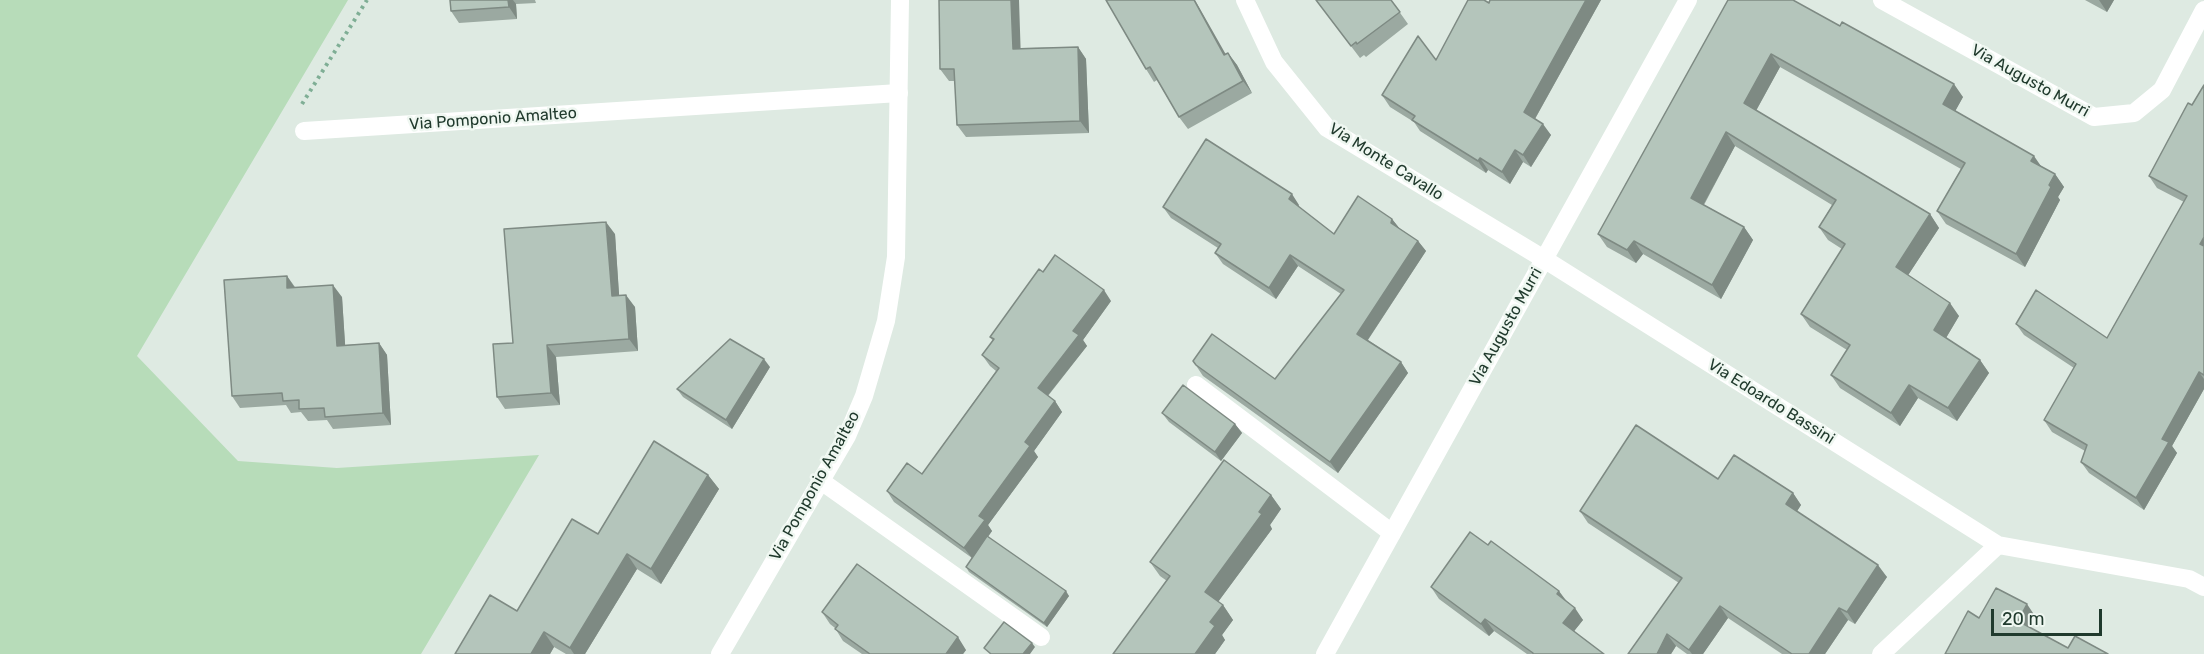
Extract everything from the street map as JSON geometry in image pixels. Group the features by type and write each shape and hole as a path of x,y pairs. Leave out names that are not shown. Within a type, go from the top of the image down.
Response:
{"street":[{"name":"Via Pomponio Amalteo","path":"721,654 847,436 864,396 886,321 896,258 900,0"},
{"name":"Via Monte Cavallo","path":"1245,0 1274,62 1327,128 1544,259"},
{"name":"Via Augusto Murri","path":"1326,653 1688,0"},
{"name":"Via Augusto Murri","path":"1882,0 2094,117 2134,113 2162,90 2204,10"},
{"name":"Via Pomponio Amalteo","path":"304,131 899,93"},
{"name":"Via Edoardo Bassini","path":"1544,259 1998,545 2189,579 2204,587"},
{"path":"1196,385 1392,533"},
{"path":"821,481 1041,637"},
{"path":"1881,654 1998,545"}],"path":[{"path":"304,131 301,107 367,0"}],"green space":[{"path":"0,0 348,0 137,356 238,461 337,468 539,455 421,654 0,654"}],"building":[{"path":"450,0 508,0 509,7 451,11"},
{"path":"939,0 1011,0 1013,49 1078,47 1080,121 957,125 954,69 940,69"},
{"path":"1106,0 1194,0 1224,55 1228,53 1243,81 1179,117 1150,67 1146,69"},
{"path":"1316,0 1391,0 1400,12 1351,46"},
{"path":"1468,0 1484,0 1489,3 1490,0 1586,0 1524,112 1543,124 1523,155 1515,150 1502,172 1480,158 1478,161 1412,120 1415,116 1382,95 1418,36 1436,60"},
{"path":"1728,0 1793,0 1840,26 1842,22 1954,84 1943,104 2034,156 2031,161 2055,174 2049,185 2051,187 2016,254 1937,211 1965,163 1771,54 1744,103 1930,214 1896,267 1950,303 1934,330 1980,360 1948,408 1909,385 1891,413 1831,375 1850,345 1801,314 1845,244 1819,227 1836,200 1726,132 1691,198 1744,227 1712,285 1634,241 1627,250 1598,234"},
{"path":"2204,85 2204,237 2200,244 2204,246 2204,375 2199,372 2162,439 2169,442 2136,498 2081,462 2087,445 2044,420 2076,364 2016,324 2036,290 2107,338 2187,196 2149,176 2188,103 2192,105"},
{"path":"1206,139 1292,194 1289,199 1334,234 1358,196 1392,219 1391,223 1418,241 1357,334 1401,362 1330,462 1193,361 1212,334 1275,379 1344,290 1290,255 1269,288 1215,253 1221,244 1163,207"},
{"path":"606,222 612,296 626,295 629,339 547,345 551,393 497,397 493,344 513,343 504,229"},
{"path":"1055,255 1104,290 1073,331 1079,335 1038,388 1055,401 1025,442 1030,446 979,516 985,520 964,548 887,491 907,463 922,474 999,368 982,355 994,339 990,337 1039,269 1043,272"},
{"path":"287,276 287,288 333,285 337,346 379,343 383,413 325,417 324,408 299,409 299,400 283,401 282,393 232,396 224,280"},
{"path":"730,339 764,359 726,420 677,389"},
{"path":"1183,385 1235,424 1215,452 1162,413"},
{"path":"1636,425 1718,479 1734,455 1793,493 1786,504 1878,565 1847,612 1839,608 1809,654 1792,654 1720,606 1689,650 1667,634 1657,654 1628,654 1682,578 1580,511"},
{"path":"654,441 708,475 651,569 627,554 570,648 544,632 531,654 455,654 490,595 517,611 572,519 598,534"},
{"path":"1224,460 1271,495 1259,512 1262,514 1205,592 1223,605 1210,622 1215,626 1195,654 1113,654 1170,576 1150,562"},
{"path":"1470,532 1488,545 1491,541 1559,591 1557,594 1575,608 1563,623 1604,654 1533,654 1485,619 1481,624 1431,587"},
{"path":"987,536 1066,591 1044,623 966,567"},
{"path":"857,564 958,637 946,654 870,654 835,629 838,625 822,612"},
{"path":"1996,588 2027,604 2018,621 2068,648 2075,636 2108,654 1945,654 1968,611 1979,618"},
{"path":"1004,622 1032,643 1023,654 991,654 984,648"}]}
